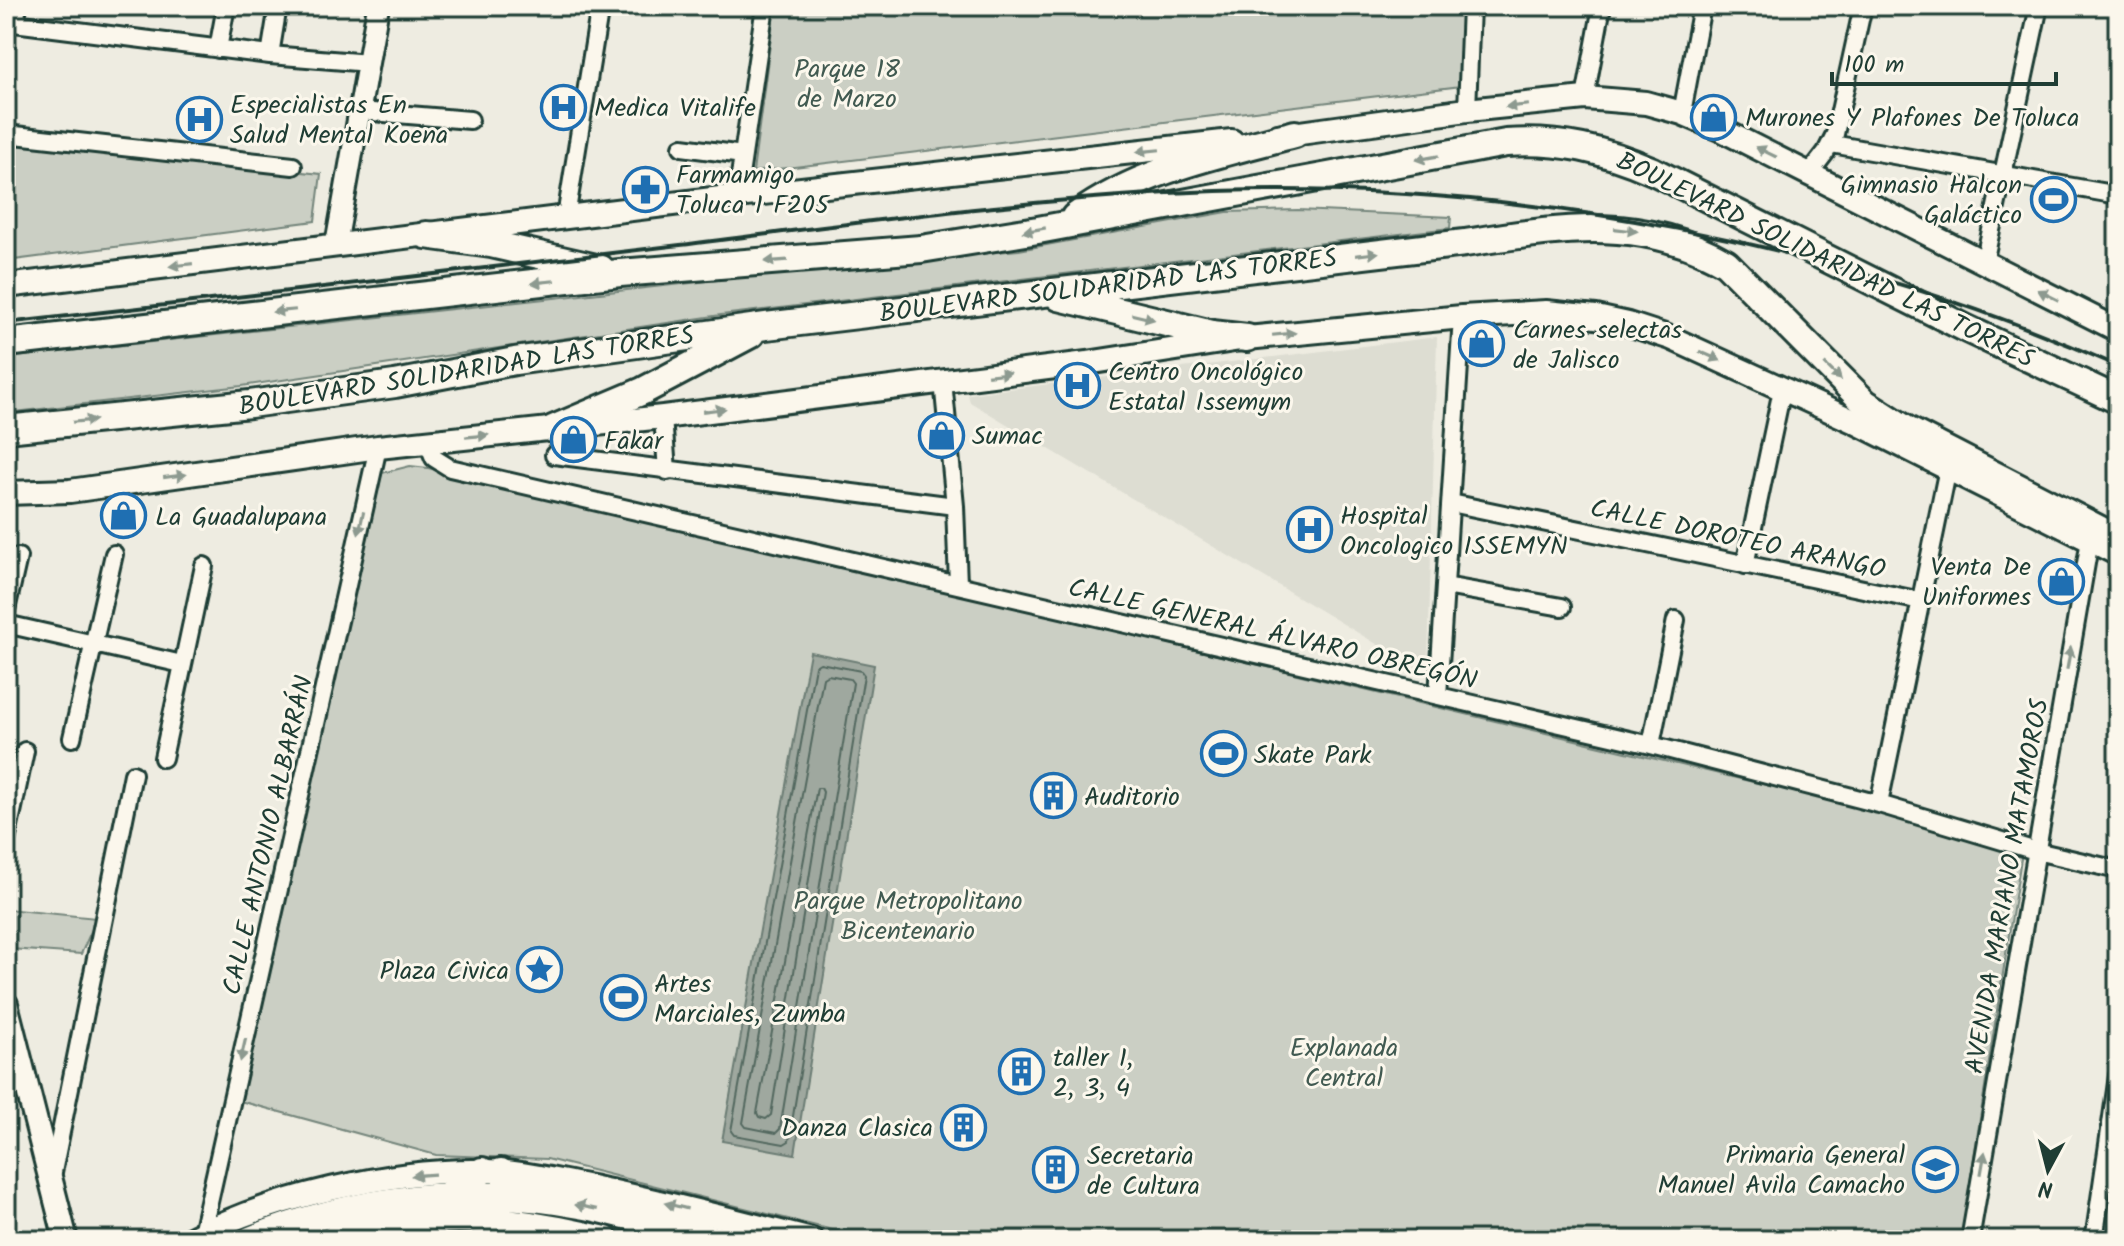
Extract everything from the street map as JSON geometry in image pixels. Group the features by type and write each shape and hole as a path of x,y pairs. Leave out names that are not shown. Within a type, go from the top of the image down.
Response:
{"highway":[{"path":"1066,224 1100,201 1148,177 1206,157 1295,134"},
{"name":"BOULEVARD SOLIDARIDAD LAS TORRES","path":"6,343 620,273 921,249 1529,141 1575,145 1628,160 1669,178 1967,329 2118,400"},
{"name":"BOULEVARD SOLIDARIDAD LAS TORRES","path":"6,429 250,404 395,384 515,361 1040,292 1563,228 1620,229 1646,233 1705,251 1726,263 1853,392 1883,415 2034,498 2118,539"},
{"path":"426,235 514,248 620,273"},
{"path":"1040,292 1212,334 1247,338"},
{"path":"553,442 766,326"},
{"path":"449,1194 491,1171 543,1200"},
{"path":"250,1240 283,1226 349,1209 449,1194 543,1200 592,1208 716,1240"},
{"path":"332,1240 371,1229 435,1220 498,1222 572,1232 605,1240"}],"main road":[{"path":"6,286 737,196 1295,134 1467,110 1585,98 1646,103 1682,113 1722,130 2118,330"},
{"path":"6,493 70,491 427,441 553,442 663,417 1087,363 1247,338 1546,312 1596,317 1671,338 1948,468 2118,554"},
{"path":"6,1004 66,1240"},
{"path":"195,1236 274,1205 332,1189 403,1176 491,1171 630,1195 812,1240"}],"street":[{"path":"218,49 226,6"},
{"path":"270,55 278,6"},
{"path":"336,245 378,6"},
{"path":"566,217 600,6"},
{"path":"737,196 765,6"},
{"path":"1467,110 1471,6"},
{"path":"1585,98 1602,6"},
{"path":"1682,113 1702,6"},
{"path":"1809,174 1832,144 1863,6"},
{"path":"1984,263 2039,6"},
{"path":"13,17 218,49 369,63"},
{"path":"360,111 470,120"},
{"path":"6,134 293,166"},
{"path":"1832,144 2118,195"},
{"path":"682,147 743,155"},
{"path":"1438,696 1462,317"},
{"path":"943,381 955,506 958,584"},
{"path":"1745,565 1782,390"},
{"path":"663,417 667,471"},
{"name":"CALLE GENERAL ÁLVARO OBREGÓN","path":"427,441 434,458 450,468 1651,745 1879,804 2036,851 2118,870"},
{"path":"553,442 667,471 955,506"},
{"name":"CALLE ANTONIO ALBARRÁN","path":"195,1236 378,447"},
{"path":"1879,804 1948,468"},
{"name":"CALLE DOROTEO ARANGO","path":"1451,503 1921,601"},
{"name":"AVENIDA MARIANO MATAMOROS","path":"1970,1240 2090,540"},
{"path":"72,738 114,554"},
{"path":"6,610 18,557"},
{"path":"163,758 204,566"},
{"path":"1445,586 1562,607"},
{"path":"1651,745 1676,620"},
{"path":"6,624 182,664"},
{"path":"6,841 25,751"},
{"path":"50,1186 133,774"},
{"path":"2094,1240 2118,1076"}],"shaded area":[{"name":"Hospital Oncologico ISSEMYN","path":"1437,337 1428,663 1402,659 970,402 968,394"}],"green space":[{"name":"Parque 18 de Marzo","path":"775,6 1461,6 1461,86 753,172"},
{"path":"11,141 321,174 315,221 6,261 6,180"},
{"path":"1298,210 1451,217 1450,228 721,315 242,386 6,413 6,358 891,261 1019,250 1227,212"},
{"name":"Parque Metropolitano Bicentenario","path":"410,466 2023,846 1961,1240 873,1240 547,1159 436,1155 240,1101 382,473"},
{"path":"6,909 97,918 81,954 10,949"}],"water":[{"path":"810,652 874,665 795,1154 722,1141"}],"railway":[{"path":"6,323 1014,205 1216,191 1331,191 1447,197 1562,210 1677,229 1790,254 1902,285 2011,323 2118,366"}],"place":[{"name":"Medica Vitalife","path":"563,107"},
{"name":"Murones Y Plafones De Toluca","path":"1714,117"},
{"name":"Especialistas En Salud Mental Koena","path":"199,119"},
{"name":"Farmamigo Toluca 1 F205","path":"645,189"},
{"name":"Gimnasio Halcon Galáctico","path":"2053,199"},
{"name":"Carnes selectas de Jalisco","path":"1482,344"},
{"name":"Centro Oncológico Estatal Issemym","path":"1077,386"},
{"name":"Sumac","path":"941,435"},
{"name":"Fakar","path":"573,440"},
{"name":"La Guadalupana","path":"124,516"},
{"name":"Hospital Oncologico ISSEMYN","path":"1309,530"},
{"name":"Venta De Uniformes","path":"2062,581"},
{"name":"Skate Park","path":"1223,754"},
{"name":"Auditorio","path":"1053,796"},
{"name":"Plaza Civica","path":"540,970"},
{"name":"Artes Marciales, Zumba","path":"623,998"},
{"name":"taller 1, 2, 3, 4","path":"1022,1072"},
{"name":"Danza Clasica","path":"964,1127"},
{"name":"Primaria General Manuel Avila Camacho","path":"1936,1169"},
{"name":"Secretaria de Cultura","path":"1056,1170"}],"park label":[{"name":"Explanada Central","path":"1344,1062"}]}
